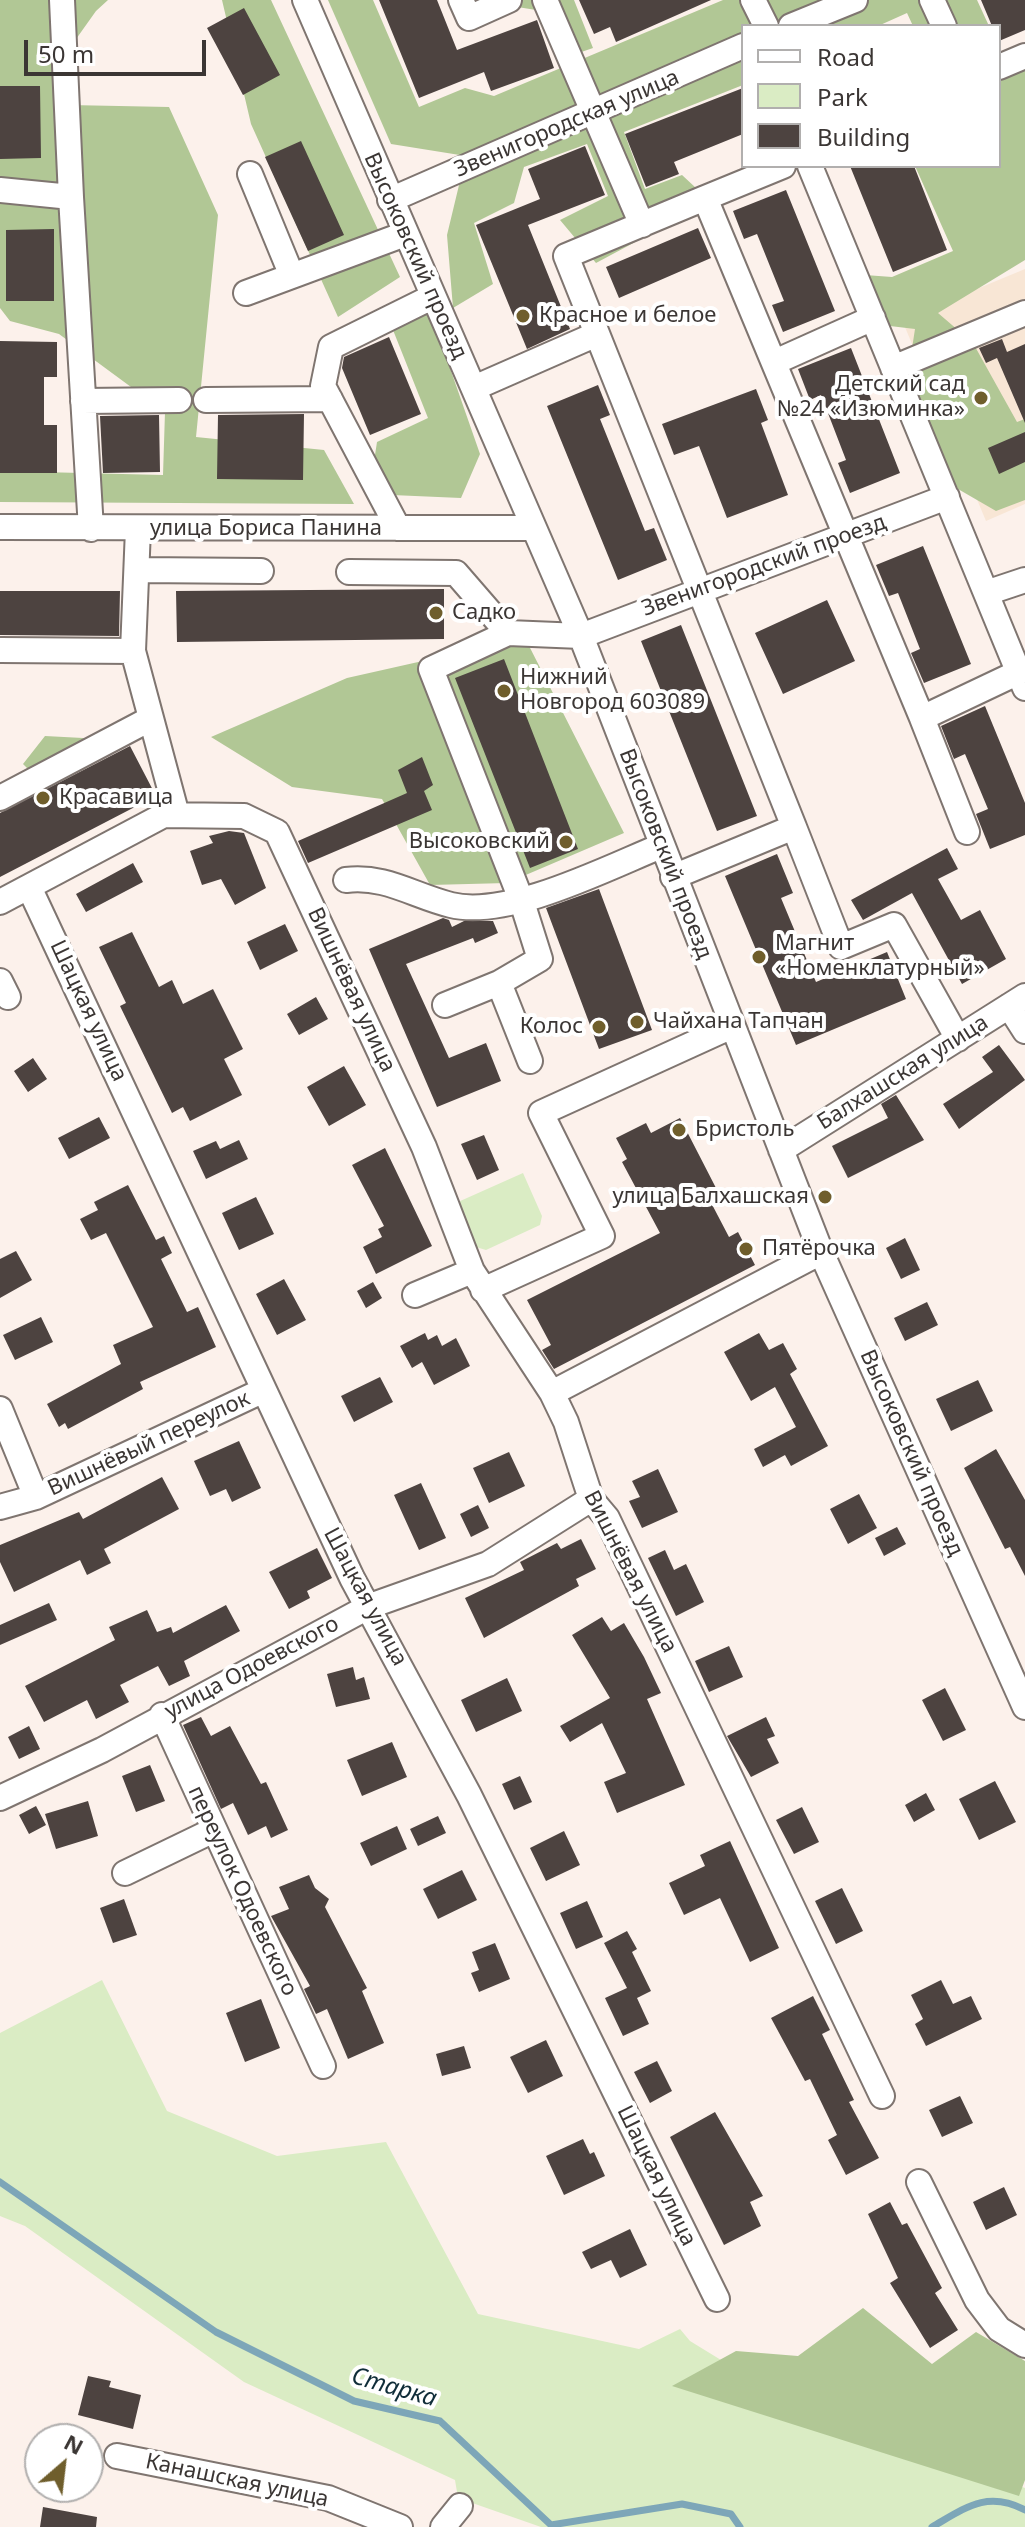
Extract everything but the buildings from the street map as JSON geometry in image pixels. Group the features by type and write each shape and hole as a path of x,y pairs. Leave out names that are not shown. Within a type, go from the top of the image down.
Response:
{"street":[{"path":"62,0 91,529"},
{"name":"Высоковский проезд","path":"305,0 581,636 821,1252 1025,1707"},
{"path":"461,0 469,18 509,0"},
{"path":"545,0 642,225"},
{"path":"753,0 765,24"},
{"path":"796,24 855,0"},
{"path":"932,0 943,24"},
{"name":"Звенигородская улица","path":"390,200 741,47"},
{"path":"1001,66 1025,56"},
{"path":"778,168 566,256 841,947 894,925 958,1039"},
{"path":"811,168 1022,680 922,718"},
{"path":"250,174 292,276"},
{"path":"0,190 71,197"},
{"path":"705,198 967,832"},
{"path":"246,293 405,234"},
{"path":"398,528 323,386 331,347 432,297"},
{"path":"893,368 1025,313"},
{"path":"775,362 873,318"},
{"path":"474,388 597,334"},
{"path":"206,400 330,399"},
{"path":"83,401 179,400"},
{"name":"Звенигородский проезд","path":"581,636 947,497"},
{"name":"улица Бориса Панина","path":"0,527 532,528"},
{"path":"0,902 164,815 177,815 133,651 138,529"},
{"path":"138,570 261,571"},
{"path":"349,572 456,573 508,633"},
{"path":"986,593 1025,580"},
{"path":"445,1005 499,983 540,959 522,902 431,669 508,633 581,636"},
{"path":"0,650 133,651"},
{"path":"0,798 150,719"},
{"name":"Вишнёвая улица","path":"177,815 244,816 277,832 424,1147 478,1280 552,1393 566,1422 591,1499 607,1518 882,2096"},
{"path":"673,877 794,827"},
{"path":"346,880 366,877 454,906 522,902 661,846"},
{"name":"Шацкая улица","path":"29,887 352,1578 370,1606 469,1795 717,2299"},
{"path":"499,983 530,1061"},
{"path":"1017,1001 1025,1031"},
{"name":"Балхашская улица","path":"781,1150 1017,1001"},
{"path":"415,1295 478,1280 602,1236 541,1113 732,1026"},
{"path":"552,1393 821,1252"},
{"name":"Вишнёвый переулок","path":"0,1507 36,1497 262,1391"},
{"name":"Вишнёвый переулок","path":"0,1409 36,1497"},
{"name":"улица Одоевского","path":"0,1798 102,1750 162,1715 370,1606 488,1564 591,1499"},
{"name":"переулок Одоевского","path":"162,1715 323,2066"},
{"path":"125,1873 214,1830"},
{"path":"919,2182 977,2300 999,2329 1025,2345"},
{"name":"Канашская улица","path":"117,2456 328,2498 400,2527"},
{"path":"443,2527 460,2506"}],"shaded area":[{"name":"Детский сад №24 «Изюминка»","path":"1025,269 1025,504 986,521 902,320"}],"green space":[{"path":"0,0 108,0 96,11 64,56 69,105 169,107 218,215 196,437 324,450 354,504 0,502 0,471 163,475 165,412 59,334 10,321 0,308"},
{"path":"222,0 271,0 400,277 338,317 251,124"},
{"path":"328,0 373,0 419,107 465,88 494,96 723,0 977,0 988,24 912,24 907,13 882,24 741,24 741,86 624,132 645,189 682,175 696,188 682,217 596,263 560,220 608,196 587,144 524,167 514,203 474,223 493,284 453,308 447,235 466,156 391,144"},
{"path":"474,0 574,0 593,48 558,60 536,10"},
{"path":"1025,46 1025,260 938,313 973,343 1017,422 1025,419 1025,500 996,511 958,489 931,442 907,381 915,329 890,326 865,275 892,277 953,251 916,168 1001,168 1001,56"},
{"path":"429,308 480,454 461,498 369,494 377,442 428,418 391,325"},
{"path":"525,638 624,833 507,883 430,885 382,799 292,787 211,737 347,678"},
{"path":"45,736 121,740 42,783 23,764"},
{"path":"523,1173 542,1216 540,1225 486,1250 476,1247 458,1202"},
{"path":"102,1980 167,2111 277,2156 386,2142 478,2314 639,2349 680,2329 690,2341 778,2395 890,2441 1025,2488 1025,2527 541,2527 458,2498 455,2480 244,2382 25,2226 0,2216 0,2033"},
{"path":"863,2308 932,2364 976,2332 1025,2361 1025,2480 1019,2496 672,2386 736,2351 798,2356"}],"waterway":[{"name":"Старка","path":"0,2182 216,2332 354,2401 440,2421 551,2525 682,2504 731,2514 740,2527"},
{"name":"Старка","path":"932,2527 977,2504 999,2502 1025,2510"}],"place":[{"name":"Красное и белое","path":"523,316"},
{"name":"Детский сад №24 «Изюминка»","path":"981,398"},
{"name":"Садко","path":"436,613"},
{"name":"Нижний Новгород 603089","path":"504,691"},
{"name":"Красавица","path":"43,798"},
{"name":"Высоковский","path":"566,842"},
{"name":"Магнит «Номенклатурный»","path":"759,957"},
{"name":"Чайхана Тапчан","path":"637,1022"},
{"name":"Колос","path":"599,1027"},
{"name":"Бристоль","path":"679,1130"},
{"name":"улица Балхашская","path":"825,1197"},
{"name":"Пятёрочка","path":"746,1249"}]}
